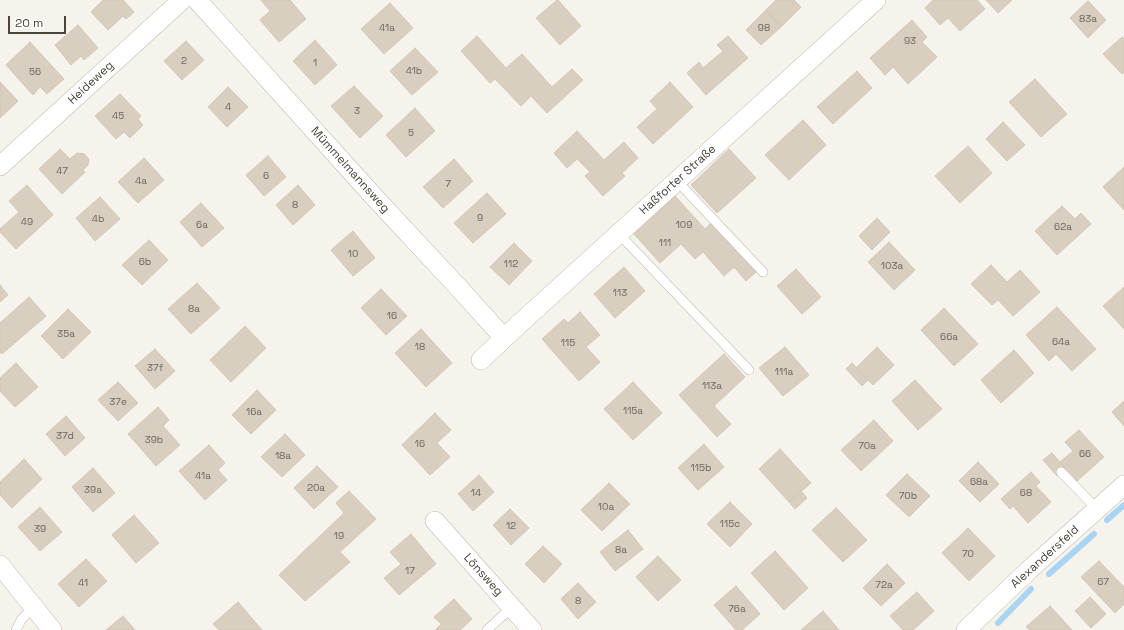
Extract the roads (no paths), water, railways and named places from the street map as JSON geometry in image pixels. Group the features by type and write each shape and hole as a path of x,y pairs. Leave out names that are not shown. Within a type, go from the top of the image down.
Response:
{"street":[{"name":"Heideweg","path":"0,166 182,0"},
{"name":"Mümmelmannsweg","path":"197,0 376,199 504,338"},
{"name":"Haßforter Straße","path":"481,360 876,0"},
{"name":"Alexandersfeld","path":"966,630 1029,570 1124,485"},
{"name":"Lönsweg","path":"435,521 532,630"},
{"path":"0,565 52,630"}],"lane":[{"path":"677,181 763,272"},
{"path":"618,234 748,370"},
{"path":"1061,472 1097,509"},
{"path":"16,630 21,620 33,607"},
{"path":"487,630 512,607"}],"waterway":[{"path":"1107,520 1124,505"},
{"path":"1049,574 1094,534"},
{"path":"998,623 1031,589"}]}
